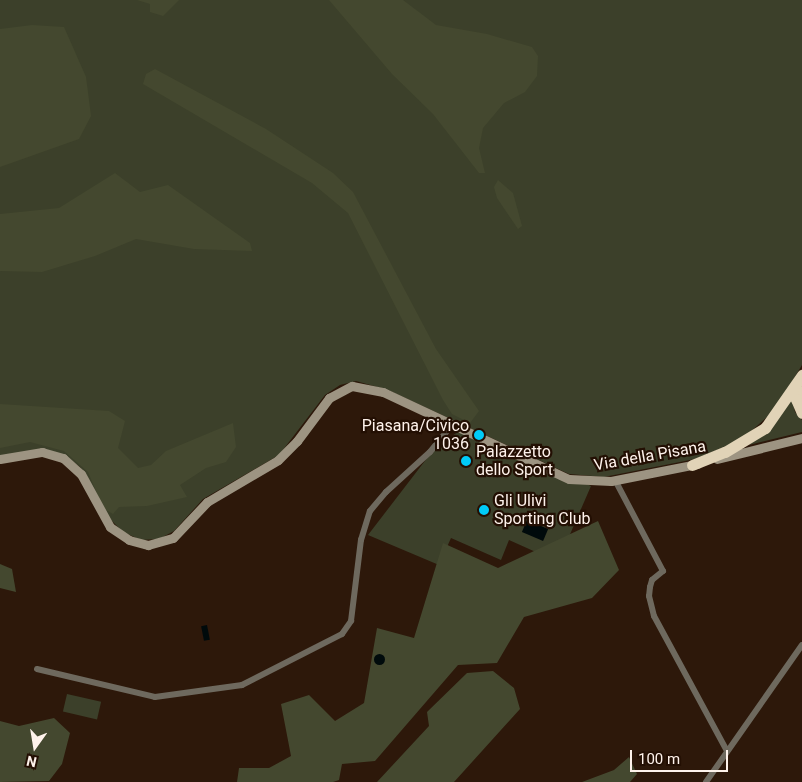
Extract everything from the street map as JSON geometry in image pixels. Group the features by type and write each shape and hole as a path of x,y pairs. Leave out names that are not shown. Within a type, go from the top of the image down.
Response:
{"highway":[{"path":"799,380 796,399 802,413"},
{"path":"692,465 731,448 764,428 799,380"}],"main road":[{"name":"Via della Pisana","path":"0,459 42,452 66,460 81,474 110,527 129,540 152,544 174,538 207,502 281,458 329,398 345,388 371,388 557,475 583,481 615,480 692,465 802,438"}],"street":[{"path":"37,669 154,697 242,685 342,634 350,621 361,540 370,511 382,496 430,452 452,425"},
{"path":"615,480 663,571 652,580 650,587 649,596 654,616 728,751"},
{"path":"706,782 802,645"}],"green space":[{"path":"0,0 802,0 802,365 775,410 741,440 695,459 604,477 569,474 388,390 356,381 340,385 325,395 279,455 203,499 174,531 159,539 141,540 123,532 106,515 80,467 63,454 0,455"},
{"path":"137,0 179,0 163,16 150,12 150,4"},
{"path":"329,0 403,0 436,25 487,34 532,47 538,56 537,76 525,92 504,103 483,128 479,148 485,173 479,173 433,114 392,74"},
{"path":"32,25 64,27 86,77 91,116 79,139 0,167 0,29"},
{"path":"155,69 266,129 333,173 353,192 436,349 479,411 470,423 452,414 443,400 348,213 312,183 143,84 146,74"},
{"path":"115,173 140,192 168,185 250,243 252,251 194,249 136,239 95,256 42,272 0,271 0,214 59,208"},
{"path":"498,180 513,193 522,226 518,229 497,198 494,187"},
{"path":"792,399 795,412 802,420 802,432 749,445 772,425"},
{"path":"0,404 109,411 125,421 118,448 138,468 151,465 166,451 233,423 236,447 226,462 206,468 180,485 187,497 147,506 119,507 113,514 103,508 88,472 64,451 30,442 0,448"},
{"name":"Gli Ulivi Sporting Club","path":"461,429 591,486 558,562 509,540 501,560 451,538 439,565 368,535 431,453"},
{"path":"598,521 619,570 592,598 524,617 497,663 458,665 375,761 342,764 339,780 333,782 237,782 239,768 269,768 291,756 281,704 309,695 335,721 364,703 377,628 414,638 443,543 498,568"},
{"path":"0,564 12,569 16,592 0,588"},
{"path":"493,671 514,688 520,709 454,782 377,782 429,726 427,712 467,673"},
{"path":"67,694 101,702 97,719 63,712"},
{"path":"54,718 70,733 62,764 49,781 0,782 0,721 19,726"},
{"path":"629,757 637,774 630,782 582,782 614,770"}],"shaded area":[{"path":"527,520 548,529 543,541 522,532"},
{"path":"207,625 210,640 204,641 201,626"},
{"path":"379,653 385,659 379,665 373,659"}],"place":[{"name":"Piasana/Civico 1036","path":"479,435"},
{"name":"Palazzetto dello Sport","path":"466,461"},
{"name":"Gli Ulivi Sporting Club","path":"484,510"}]}
